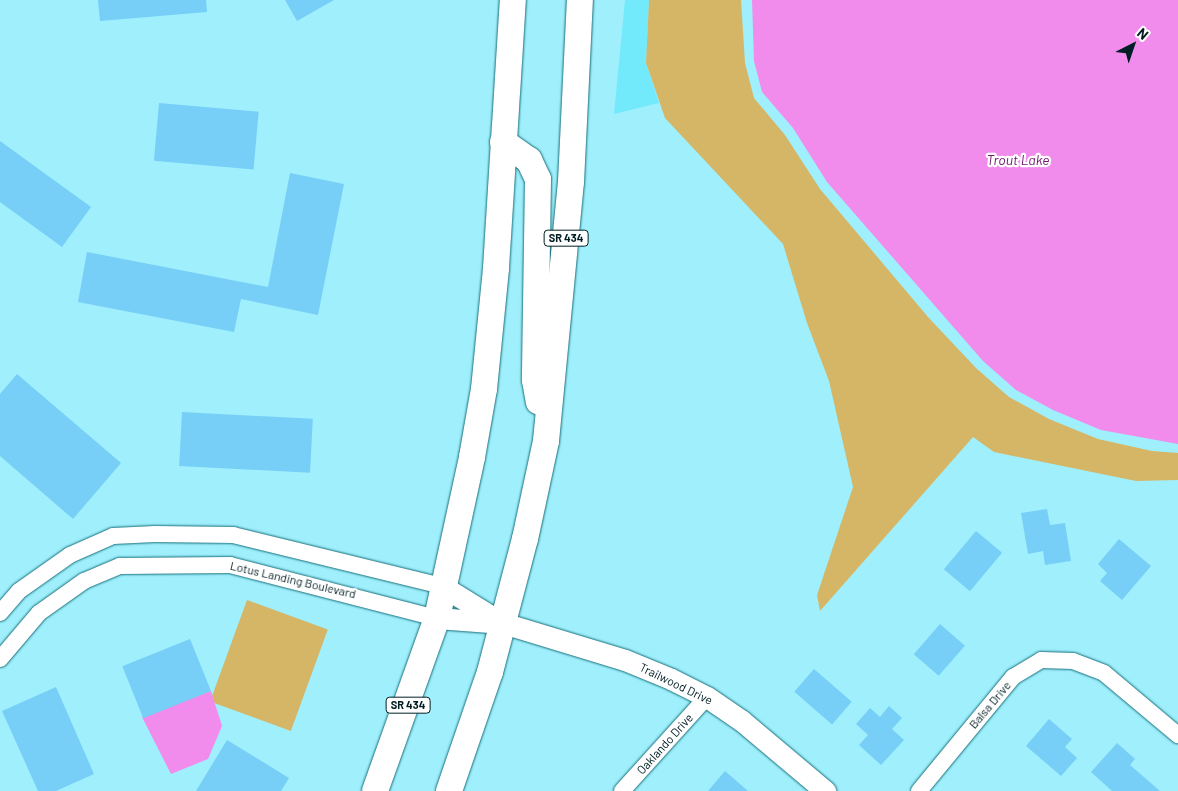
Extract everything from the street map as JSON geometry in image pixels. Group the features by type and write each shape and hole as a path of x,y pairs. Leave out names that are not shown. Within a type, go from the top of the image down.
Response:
{"main road":[{"name":"SR 434","path":"375,791 437,618 442,586 472,457 484,389 496,268 513,0"},
{"name":"SR 434","path":"449,791 478,713 503,623 546,441 571,182 580,0"},
{"path":"503,142 529,160 538,179 535,380 546,441"}],"street":[{"path":"0,613 19,590 70,555 113,536 156,534 233,535 442,586"},
{"name":"Lotus Landing Boulevard","path":"0,659 39,613 84,581 120,566 230,565 437,618"},
{"name":"Trailwood Drive","path":"442,586 503,623"},
{"name":"Trailwood Drive","path":"437,618 503,623 625,660 707,697 825,791"},
{"name":"Balsa Drive","path":"919,791 1013,677 1040,660 1073,661 1104,673 1178,735"},
{"name":"Oaklando Drive","path":"622,791 707,697"}],"shaded area":[{"path":"625,0 649,0 646,63 659,103 614,114"},
{"path":"649,0 741,0 745,63 754,98 785,135 820,189 928,317 976,368 1009,397 1049,419 1098,439 1152,451 1178,453 1178,480 1136,481 994,452 973,437 820,611 817,595 853,487 829,381 807,323 783,244 665,118 646,63"},
{"path":"247,600 328,629 291,731 210,701"}],"water":[{"name":"Trout Lake","path":"752,0 1178,0 1178,444 1101,430 1053,410 1016,390 983,361 827,182 793,128 762,92 754,61"},
{"path":"211,691 222,726 208,759 171,774 142,717"}],"building":[{"path":"98,0 206,0 207,12 100,21"},
{"path":"285,0 334,0 297,21"},
{"path":"159,103 259,112 254,169 154,161"},
{"path":"0,141 91,207 62,247 0,202"},
{"path":"290,173 344,184 318,315 241,299 234,332 78,302 87,252 268,287"},
{"path":"17,374 121,463 73,519 0,456 0,394"},
{"path":"182,412 313,419 310,473 179,466"},
{"path":"1047,509 1050,525 1065,523 1071,561 1045,565 1043,551 1028,554 1021,513"},
{"path":"976,531 1002,553 970,591 944,569"},
{"path":"1119,539 1151,566 1122,600 1100,581 1107,573 1098,564"},
{"path":"940,624 965,646 939,676 914,654"},
{"path":"190,639 211,691 143,718 122,666"},
{"path":"814,669 852,702 832,724 794,692"},
{"path":"56,687 94,774 56,791 38,791 2,711"},
{"path":"889,706 902,718 892,729 904,740 881,765 859,745 868,735 856,724 870,708 880,717"},
{"path":"1049,719 1072,739 1065,747 1077,758 1061,776 1026,746"},
{"path":"227,740 289,778 281,791 196,791"},
{"path":"1117,743 1135,759 1130,765 1160,791 1112,791 1091,772"},
{"path":"725,771 748,791 708,791"}]}
